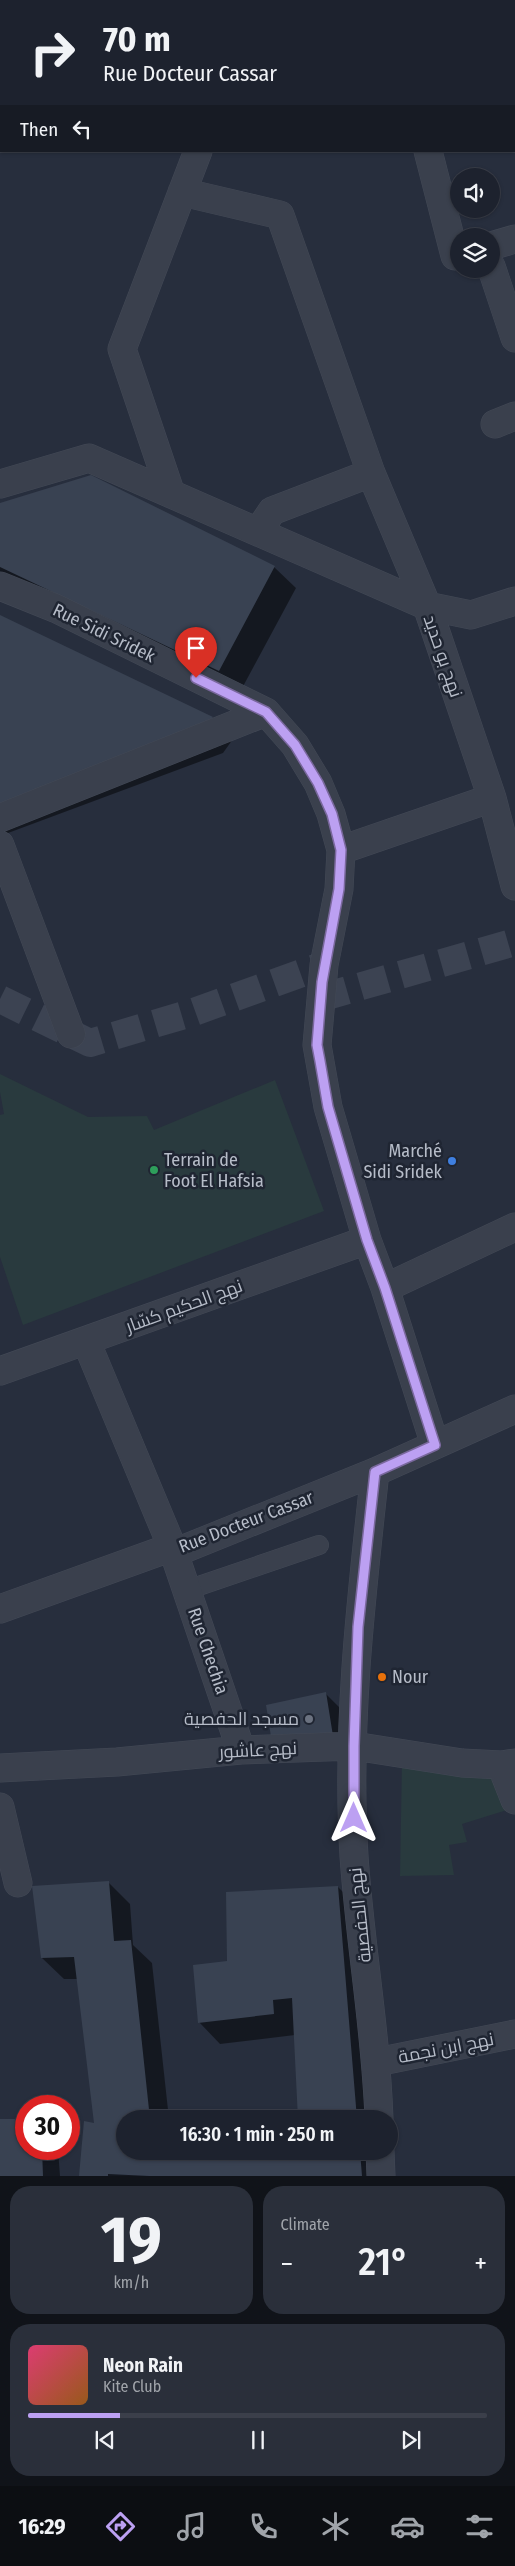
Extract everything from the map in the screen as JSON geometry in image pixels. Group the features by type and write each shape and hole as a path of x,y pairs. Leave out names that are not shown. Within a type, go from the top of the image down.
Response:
{"street":[{"path":"171,494 122,349 198,152"},
{"path":"428,152 450,237"},
{"path":"182,192 280,215 371,473 427,606 471,615 515,601"},
{"path":"500,243 515,239"},
{"path":"495,278 515,338"},
{"name":"نهج بو حديد","path":"0,484 89,458 427,606 492,798 515,886"},
{"path":"258,532 272,511 371,473"},
{"name":"Rue Sidi Sridek","path":"0,586 57,610 266,712 295,745 318,783 332,814 341,850 339,889 324,965 317,1045 328,1107 367,1240 385,1288 435,1445"},
{"path":"0,818 266,712"},
{"path":"341,850 492,798"},
{"path":"0,845 72,1034"},
{"path":"385,1288 515,1227"},
{"name":"نهج الحكيم كسّار","path":"0,1371 367,1240"},
{"name":"Rue Chechia","path":"86,1341 173,1550 241,1750"},
{"name":"Rue Docteur Cassar","path":"0,1609 173,1550 375,1472 515,1409"},
{"name":"نهج الحفصية","path":"375,1472 358,1627 354,1746 354,1855 377,2062 379,2110"},
{"name":"نهج عاشور","path":"0,1768 117,1762 241,1750 354,1746 462,1762 508,1764"},
{"path":"508,1764 515,1800"},
{"path":"0,1808 18,1883"},
{"name":"نهج ابن نجمة","path":"377,2062 515,2034"},
{"path":"380,2160 381,2176"}],"lane":[{"path":"187,1590 319,1545"}],"shaded area":[{"name":"Terrain de Foot El Hafsia","path":"0,1074 88,1117 147,1116 154,1130 275,1080 324,1211 23,1325 0,1257 0,1115 4,1114 0,1092"},
{"path":"402,1759 494,1768 507,1810 462,1824 467,1842 449,1845 454,1875 400,1876"}],"building":[{"path":"91,475 275,566 219,671 0,567 0,503"},
{"path":"0,615 213,717 201,732 0,807"},
{"path":"326,1692 333,1736 272,1743 266,1705"},
{"path":"109,1881 114,1941 131,1940 149,2110 116,2110 116,2160 361,2160 362,2176 149,2176 108,2174 108,2176 79,2176 84,2121 94,2123 74,1957 41,1958 32,1886"},
{"path":"338,1886 356,2110 298,2110 292,1998 273,2000 274,2014 198,2023 193,1965 227,1961 226,1892"},
{"path":"0,2119 15,2119 15,2160 42,2160 43,2176 0,2176"}],"tunnel":[{"path":"320,998 515,942"},
{"path":"0,999 90,1043 191,1013 324,965"}],"place":[{"name":"Marché Sidi Sridek","path":"452,1161"},
{"name":"Terrain de Foot El Hafsia","path":"154,1170"},
{"name":"Nour","path":"382,1677"},
{"name":"مسجد الحفصية","path":"309,1719"}],"route":[{"path":"196,678 266,712 295,745 318,783 332,814 341,850 339,889 324,965 317,1045 328,1107 367,1240 385,1288 435,1445 375,1472 358,1627 354,1746 354,1818"}]}
